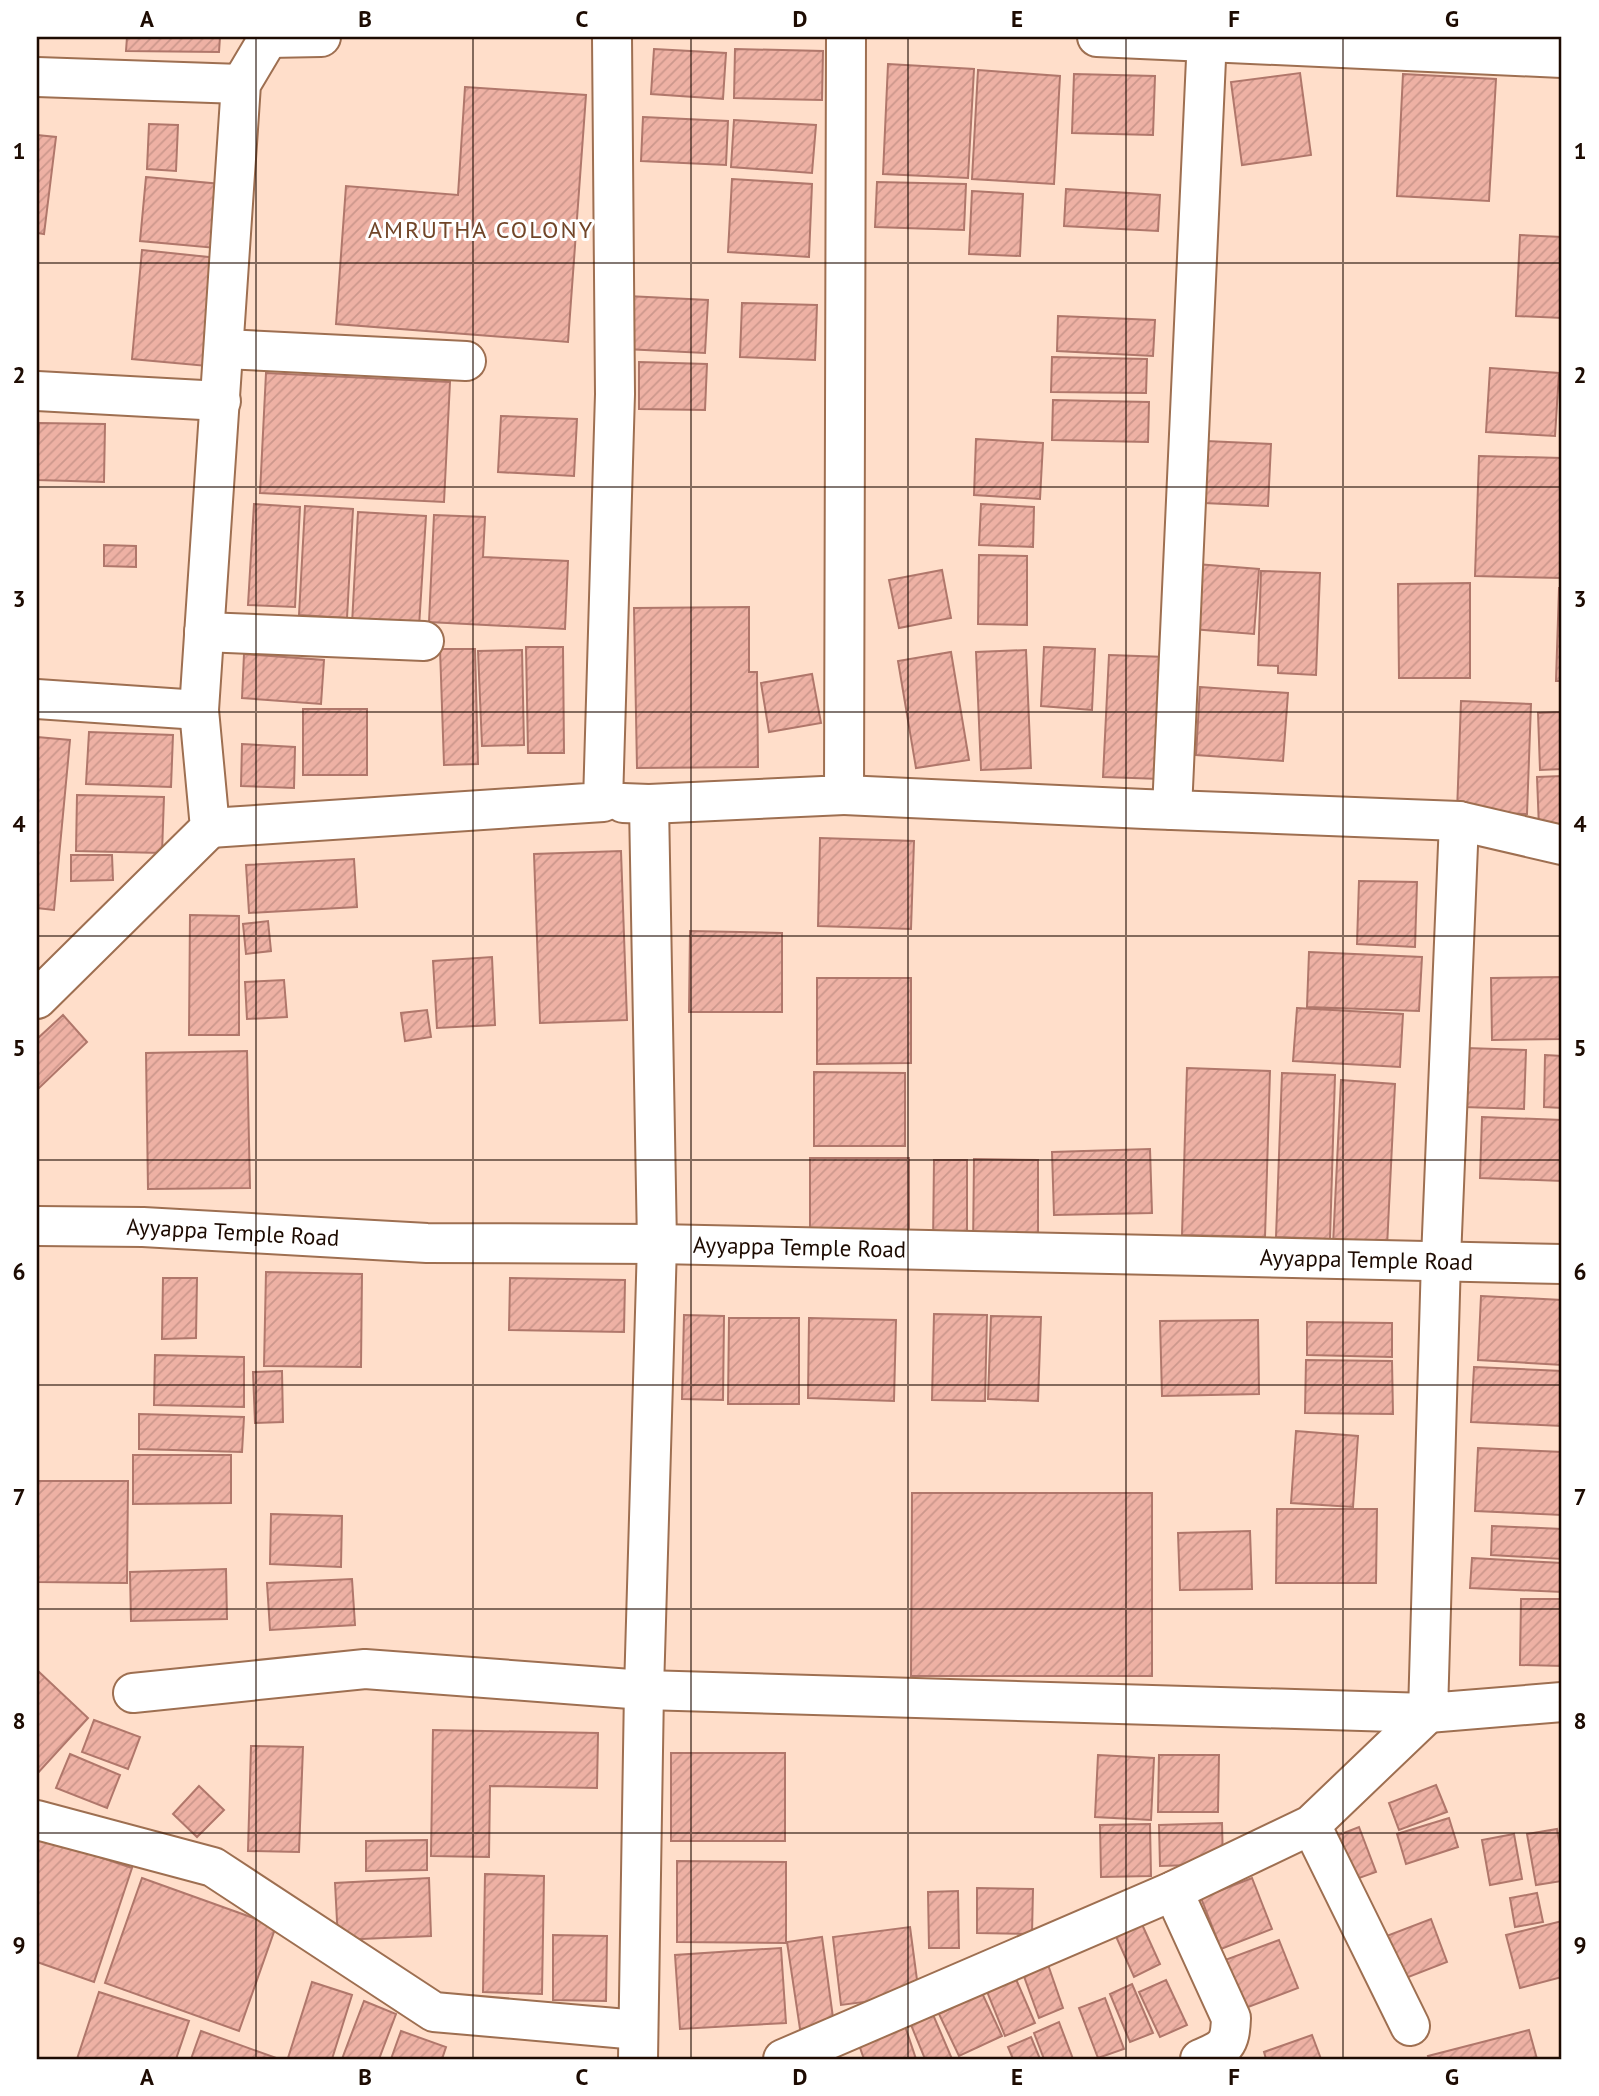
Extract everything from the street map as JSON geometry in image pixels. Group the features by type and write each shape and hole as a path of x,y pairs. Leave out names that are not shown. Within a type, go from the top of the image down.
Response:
{"street":[{"path":"210,828 199,710 240,84 269,38 321,37"},
{"path":"604,802 615,394 612,37"},
{"path":"844,795 846,37"},
{"path":"1097,37 1562,58"},
{"path":"1172,810 1207,40"},
{"path":"37,77 240,84"},
{"path":"224,349 466,361"},
{"path":"37,391 221,401"},
{"path":"204,632 424,641"},
{"path":"37,699 199,710"},
{"path":"37,999 210,828 604,802 649,804 844,795 1459,821 1562,845"},
{"path":"37,1820 213,1867 434,2012 638,2044 644,1690 657,1244 649,804"},
{"path":"783,2059 1174,1891 1311,1825 1428,1713 1441,1259 1459,821"},
{"name":"Ayyappa Temple Road","path":"37,1226 143,1227 427,1243 657,1244 1441,1259 1562,1264"},
{"path":"133,1692 365,1669 644,1690 1428,1713 1562,1702"},
{"path":"1311,1825 1410,2026"},
{"path":"1174,1891 1231,2018 1231,2038 1220,2050 1200,2059"}],"building":[{"path":"127,37 220,37 219,52 126,51"},
{"path":"654,49 726,53 723,99 651,94"},
{"path":"735,49 823,51 822,100 734,98"},
{"path":"888,64 974,69 968,178 883,174"},
{"path":"978,70 1060,76 1054,184 972,179"},
{"path":"1300,73 1311,155 1242,165 1231,82"},
{"path":"1074,74 1155,76 1153,135 1072,133"},
{"path":"1403,74 1496,79 1489,201 1397,196"},
{"path":"465,87 586,95 568,342 336,324 346,186 458,195"},
{"path":"643,117 728,121 726,165 641,161"},
{"path":"734,120 816,125 812,173 731,167"},
{"path":"149,124 178,125 176,171 147,169"},
{"path":"37,135 56,137 44,234 37,233"},
{"path":"146,177 221,184 216,248 140,241"},
{"path":"732,179 812,184 809,257 728,252"},
{"path":"877,182 966,184 964,230 875,227"},
{"path":"1066,189 1160,195 1158,231 1064,226"},
{"path":"972,191 1023,194 1020,256 969,254"},
{"path":"1520,235 1562,237 1562,318 1516,316"},
{"path":"142,250 218,258 207,366 132,359"},
{"path":"627,296 708,300 705,353 625,349"},
{"path":"742,303 817,305 815,360 740,357"},
{"path":"1058,316 1155,320 1153,356 1057,351"},
{"path":"1052,357 1147,359 1146,393 1051,392"},
{"path":"639,362 707,364 705,410 639,409"},
{"path":"1490,368 1559,373 1555,436 1486,432"},
{"path":"266,373 450,382 444,502 260,493"},
{"path":"1053,400 1149,402 1148,442 1052,440"},
{"path":"501,416 577,419 574,476 498,472"},
{"path":"39,423 105,424 104,482 37,480"},
{"path":"976,439 1043,443 1040,499 974,495"},
{"path":"1206,441 1271,444 1268,506 1204,503"},
{"path":"1479,456 1562,458 1562,578 1475,576"},
{"path":"254,504 300,507 295,607 248,605"},
{"path":"981,504 1034,507 1033,547 979,545"},
{"path":"305,506 353,509 347,618 299,615"},
{"path":"358,512 426,516 419,627 352,624"},
{"path":"434,515 485,517 483,557 568,561 565,629 429,622"},
{"path":"104,545 136,546 136,567 104,566"},
{"path":"979,555 1027,556 1027,625 978,624"},
{"path":"1196,564 1259,569 1254,634 1192,629"},
{"path":"942,570 951,618 899,628 889,580"},
{"path":"1261,571 1320,573 1316,675 1278,673 1278,666 1258,665"},
{"path":"1470,583 1470,678 1399,678 1398,584"},
{"path":"1559,588 1562,588 1562,681 1556,681"},
{"path":"749,607 749,672 757,672 758,767 637,768 634,608"},
{"path":"526,647 563,647 564,753 528,753"},
{"path":"1044,647 1095,649 1092,710 1041,706"},
{"path":"440,649 475,649 478,764 444,765"},
{"path":"522,650 524,745 482,746 478,651"},
{"path":"1026,650 1031,768 981,770 976,652"},
{"path":"951,652 969,760 916,768 898,661"},
{"path":"244,654 324,660 321,704 242,698"},
{"path":"1109,655 1167,657 1161,779 1103,777"},
{"path":"812,674 821,723 769,732 761,683"},
{"path":"1200,687 1288,693 1283,761 1196,755"},
{"path":"1461,701 1531,704 1527,814 1457,812"},
{"path":"303,709 367,709 367,775 303,775"},
{"path":"1562,712 1562,769 1540,770 1538,713"},
{"path":"89,732 173,735 171,787 86,784"},
{"path":"37,737 70,740 54,910 37,908"},
{"path":"242,744 295,747 294,788 241,786"},
{"path":"1562,776 1562,828 1539,828 1537,777"},
{"path":"77,795 164,797 162,853 76,851"},
{"path":"820,838 914,841 911,929 818,926"},
{"path":"621,851 627,1020 540,1023 534,854"},
{"path":"71,855 112,855 113,880 71,881"},
{"path":"354,859 357,907 249,913 246,865"},
{"path":"1359,881 1417,882 1415,947 1357,944"},
{"path":"190,915 239,916 239,1035 189,1035"},
{"path":"268,921 271,951 246,954 243,924"},
{"path":"690,931 782,933 782,1012 689,1012"},
{"path":"1309,952 1422,957 1419,1011 1307,1007"},
{"path":"492,957 495,1025 437,1028 433,961"},
{"path":"1562,977 1562,1039 1492,1040 1491,978"},
{"path":"817,978 911,978 911,1063 817,1064"},
{"path":"284,980 287,1017 247,1019 245,982"},
{"path":"1297,1008 1403,1014 1400,1067 1293,1061"},
{"path":"427,1010 431,1037 405,1041 401,1013"},
{"path":"63,1015 87,1042 37,1090 37,1039"},
{"path":"1466,1048 1526,1050 1524,1109 1464,1107"},
{"path":"247,1051 250,1188 148,1189 146,1053"},
{"path":"1545,1055 1562,1056 1562,1108 1544,1107"},
{"path":"1187,1068 1270,1071 1265,1237 1182,1235"},
{"path":"814,1072 905,1073 905,1146 814,1146"},
{"path":"1282,1073 1335,1075 1330,1239 1276,1237"},
{"path":"1341,1080 1395,1084 1387,1247 1333,1245"},
{"path":"1482,1117 1562,1120 1562,1181 1480,1178"},
{"path":"1150,1149 1152,1213 1054,1215 1052,1152"},
{"path":"810,1158 909,1158 909,1238 810,1239"},
{"path":"974,1159 1038,1160 1038,1250 973,1250"},
{"path":"934,1160 967,1160 967,1246 933,1246"},
{"path":"266,1272 362,1274 361,1367 264,1366"},
{"path":"163,1278 197,1278 196,1338 162,1339"},
{"path":"510,1278 625,1280 624,1332 509,1330"},
{"path":"1481,1296 1562,1300 1562,1365 1478,1360"},
{"path":"934,1314 987,1315 985,1401 932,1400"},
{"path":"684,1315 724,1316 723,1400 682,1399"},
{"path":"991,1316 1041,1317 1038,1401 988,1399"},
{"path":"729,1318 799,1318 799,1404 728,1404"},
{"path":"809,1318 896,1320 894,1401 808,1398"},
{"path":"1258,1320 1259,1394 1162,1396 1160,1321"},
{"path":"1307,1322 1392,1323 1392,1357 1307,1355"},
{"path":"155,1355 244,1357 244,1407 154,1405"},
{"path":"1306,1360 1392,1361 1393,1414 1305,1413"},
{"path":"1474,1367 1562,1371 1562,1426 1471,1422"},
{"path":"282,1371 283,1422 255,1423 253,1372"},
{"path":"139,1414 244,1417 242,1452 139,1449"},
{"path":"1296,1431 1358,1436 1353,1507 1291,1503"},
{"path":"1478,1448 1562,1452 1562,1515 1475,1511"},
{"path":"133,1455 231,1455 231,1503 133,1504"},
{"path":"37,1481 128,1481 127,1583 37,1582"},
{"path":"912,1493 1152,1493 1152,1676 911,1676"},
{"path":"1277,1509 1377,1509 1376,1583 1276,1583"},
{"path":"271,1514 342,1516 341,1567 270,1564"},
{"path":"1492,1526 1562,1529 1562,1559 1491,1555"},
{"path":"1250,1531 1252,1589 1180,1590 1178,1533"},
{"path":"1472,1558 1562,1563 1562,1592 1470,1588"},
{"path":"226,1569 227,1619 131,1621 130,1572"},
{"path":"352,1579 355,1625 270,1630 267,1583"},
{"path":"1521,1599 1562,1599 1562,1666 1520,1665"},
{"path":"37,1672 88,1718 37,1774"},
{"path":"94,1720 140,1737 128,1769 82,1752"},
{"path":"433,1730 598,1733 597,1788 490,1786 489,1857 431,1856"},
{"path":"251,1746 303,1747 299,1852 248,1851"},
{"path":"671,1753 785,1753 785,1841 671,1841"},
{"path":"70,1754 120,1775 107,1808 56,1788"},
{"path":"1098,1755 1154,1758 1151,1820 1095,1817"},
{"path":"1159,1755 1219,1755 1218,1812 1158,1812"},
{"path":"1436,1785 1447,1812 1399,1830 1389,1803"},
{"path":"199,1786 224,1810 197,1837 173,1814"},
{"path":"1449,1818 1458,1847 1406,1864 1397,1834"},
{"path":"1222,1823 1223,1864 1160,1866 1159,1825"},
{"path":"1150,1824 1151,1876 1101,1877 1100,1825"},
{"path":"1359,1827 1376,1872 1345,1883 1328,1839"},
{"path":"1557,1829 1562,1859 1562,1881 1536,1885 1527,1834"},
{"path":"1514,1834 1522,1879 1490,1885 1482,1840"},
{"path":"37,1836 132,1868 94,1982 37,1962"},
{"path":"427,1840 427,1870 366,1871 366,1841"},
{"path":"677,1861 786,1862 786,1943 677,1942"},
{"path":"485,1874 544,1876 542,1994 483,1992"},
{"path":"142,1878 276,1926 239,2031 105,1983"},
{"path":"429,1878 431,1936 338,1940 335,1883"},
{"path":"1252,1878 1272,1929 1221,1949 1201,1898"},
{"path":"977,1888 1033,1889 1032,1934 977,1933"},
{"path":"958,1891 959,1948 929,1948 928,1892"},
{"path":"1537,1893 1543,1922 1515,1927 1510,1898"},
{"path":"1431,1919 1447,1962 1393,1983 1376,1940"},
{"path":"1140,1920 1160,1964 1134,1977 1114,1932"},
{"path":"1562,1921 1562,1977 1520,1988 1506,1935"},
{"path":"910,1927 919,1995 841,2005 833,1937"},
{"path":"553,1935 607,1936 606,2001 553,2000"},
{"path":"822,1937 834,2025 800,2029 787,1942"},
{"path":"1279,1940 1298,1988 1243,2009 1225,1960"},
{"path":"781,1948 786,2023 680,2029 675,1955"},
{"path":"1046,1959 1063,2008 1039,2018 1021,1968"},
{"path":"1015,1977 1035,2023 1005,2036 986,1989"},
{"path":"1166,1980 1187,2025 1160,2037 1139,1992"},
{"path":"312,1982 352,1995 332,2059 288,2058"},
{"path":"1132,1984 1153,2033 1130,2042 1110,1994"},
{"path":"99,1992 189,2021 176,2059 77,2059"},
{"path":"982,1993 1002,2036 959,2056 939,2014"},
{"path":"1105,1998 1124,2049 1098,2058 1079,2008"},
{"path":"364,2001 396,2014 379,2059 342,2059"},
{"path":"931,2010 952,2059 925,2059 909,2020"},
{"path":"1059,2022 1073,2059 1044,2059 1034,2033"},
{"path":"905,2026 916,2059 864,2059 858,2042"},
{"path":"1529,2030 1537,2059 1429,2059 1428,2056"},
{"path":"201,2031 279,2059 191,2059"},
{"path":"401,2031 446,2047 442,2059 391,2059"},
{"path":"1312,2035 1321,2059 1266,2059 1264,2052"},
{"path":"1031,2037 1040,2059 1013,2059 1008,2047"},
{"path":"598,2058 598,2059 520,2059"}],"district":[{"name":"AMRUTHA COLONY","path":"481,230"}]}
